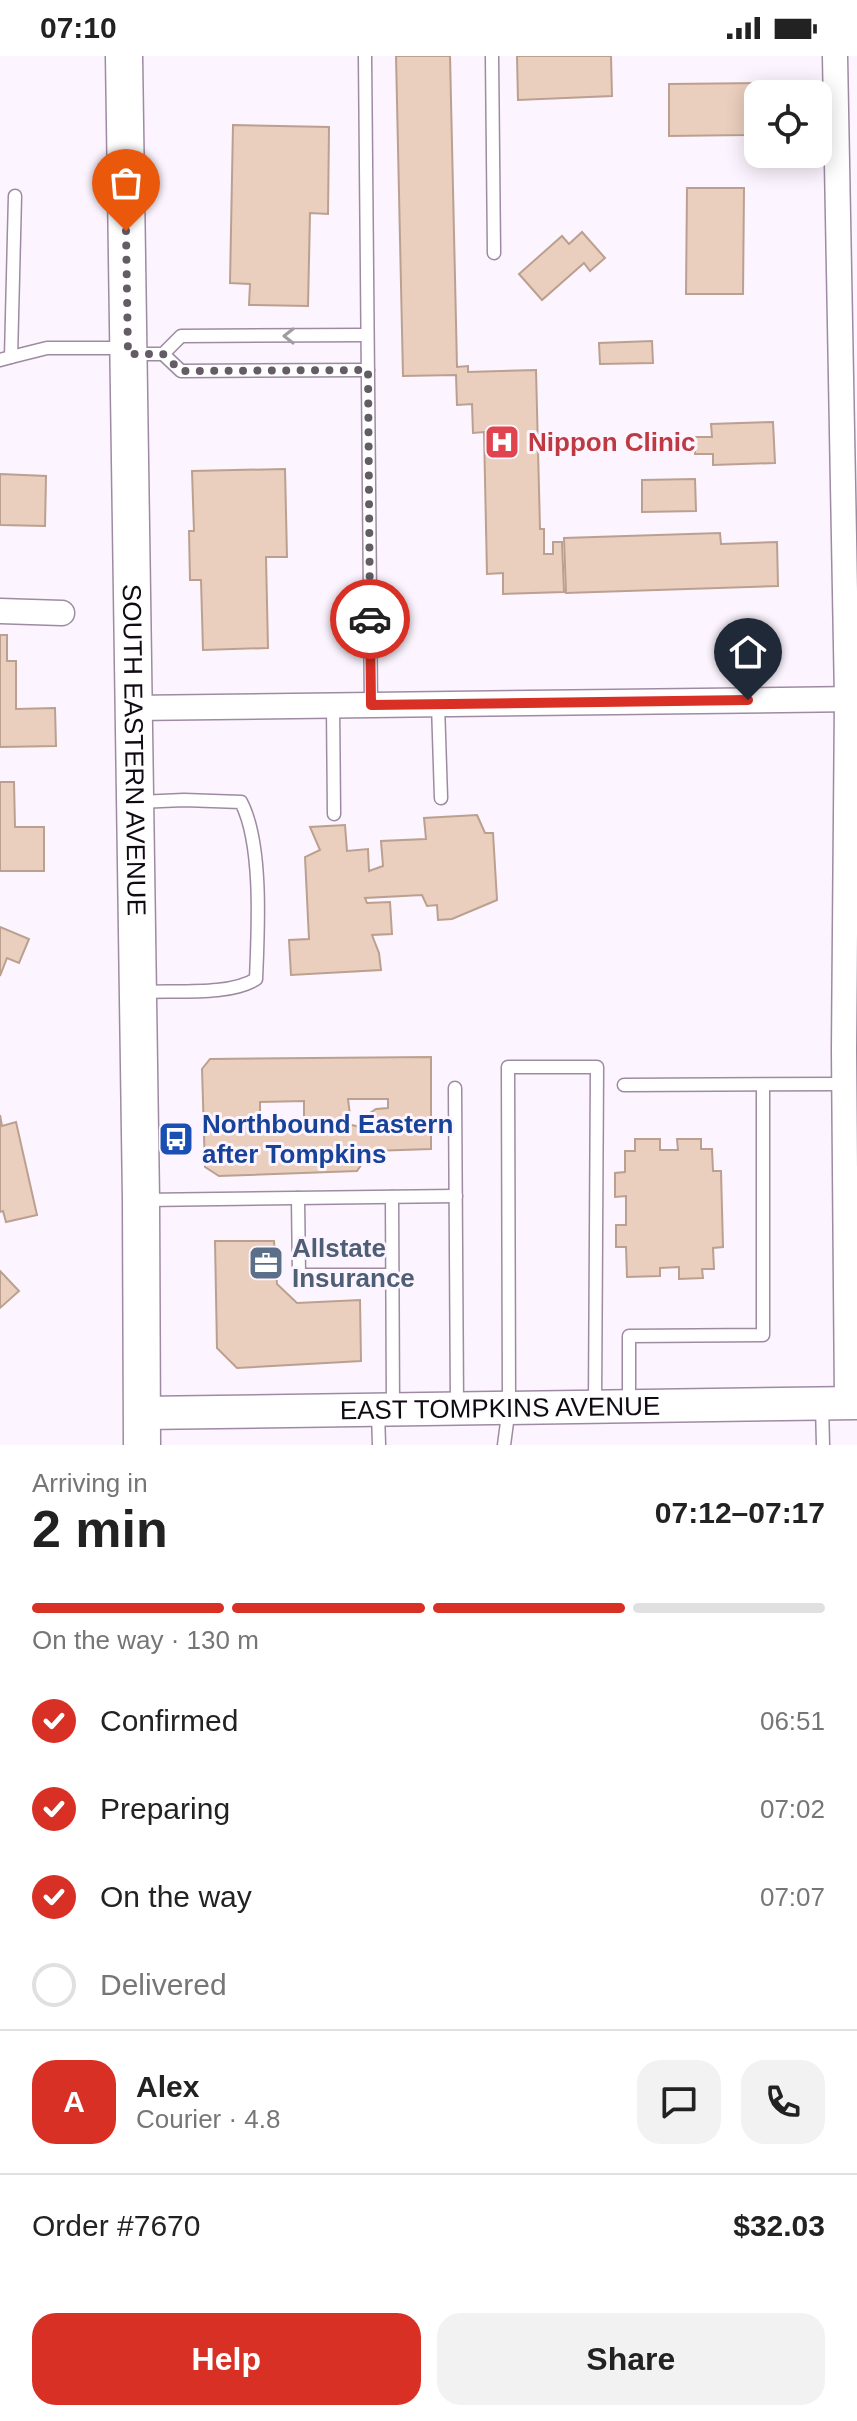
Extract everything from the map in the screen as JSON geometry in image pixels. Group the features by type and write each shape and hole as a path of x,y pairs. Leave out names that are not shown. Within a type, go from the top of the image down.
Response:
{"main road":[{"name":"SOUTH EASTERN AVENUE","path":"124,56 140,352 133,708 142,1429"}],"street":[{"path":"835,56 852,699 844,1084 842,1403"},
{"path":"0,611 62,613"},
{"path":"133,708 852,699"},
{"name":"EAST TOMPKINS AVENUE","path":"142,1429 386,1409 842,1403"}],"lane":[{"path":"365,56 371,705"},
{"path":"492,56 494,253"},
{"path":"15,196 5,359 47,348 140,352 181,371 368,370"},
{"path":"140,352 181,336 367,335"},
{"path":"438,704 441,798"},
{"path":"333,705 334,814"},
{"path":"135,802 241,802 248,817 258,898 256,979 246,986 138,992"},
{"path":"504,1445 509,1407 508,1067 597,1067 595,1407"},
{"path":"624,1085 844,1084"},
{"path":"629,1406 629,1336 763,1335 763,1085"},
{"path":"455,1088 457,1408"},
{"path":"141,1200 456,1196"},
{"path":"379,1445 386,1409 392,1197"},
{"path":"298,1198 299,1275 392,1275"},
{"path":"823,1445 842,1403"}],"building":[{"path":"396,56 450,56 457,367 468,366 468,372 536,370 540,529 544,529 544,554 553,554 553,542 562,542 564,592 503,594 503,573 487,574 484,432 473,433 472,404 457,405 456,375 403,376"},
{"path":"517,56 611,56 612,96 518,100"},
{"path":"744,83 744,135 669,136 669,84"},
{"path":"233,125 329,127 328,214 310,213 308,306 249,305 250,284 230,283"},
{"path":"687,188 744,188 743,294 686,294"},
{"path":"582,232 605,258 590,271 584,263 542,300 519,274 562,236 569,244"},
{"path":"652,341 653,363 600,364 599,343"},
{"path":"773,422 775,463 713,465 713,454 695,454 695,437 712,437 711,424"},
{"path":"285,469 287,557 266,557 268,648 203,650 201,580 190,580 189,531 194,531 192,471"},
{"path":"0,474 46,476 45,526 0,525"},
{"path":"695,479 696,511 642,512 642,480"},
{"path":"720,533 721,544 777,542 778,586 566,593 564,538"},
{"path":"0,635 7,635 7,661 16,661 16,709 55,708 56,746 0,747"},
{"path":"0,782 14,782 15,827 44,827 44,871 0,871"},
{"path":"477,815 485,833 493,833 497,900 452,919 438,920 437,905 427,906 422,895 365,898 367,903 390,902 392,934 372,935 381,970 291,975 289,940 309,939 305,857 320,850 310,827 345,825 347,851 368,849 369,871 383,866 381,841 426,839 424,818"},
{"path":"0,927 29,939 19,963 7,958 0,976"},
{"path":"431,1057 431,1149 371,1151 357,1171 219,1176 205,1167 202,1069 210,1059","holes":["348,1099 388,1099 388,1108 376,1109 367,1115 368,1134 347,1124 350,1115","304,1101 304,1127 266,1129 260,1114 260,1102"]},
{"path":"0,1115 2,1126 16,1122 37,1215 6,1222 3,1211 0,1212"},
{"path":"635,1139 660,1139 660,1150 678,1150 677,1139 701,1139 701,1149 712,1149 713,1171 721,1171 723,1247 713,1248 714,1269 702,1269 703,1278 679,1279 679,1267 660,1268 660,1276 627,1277 626,1247 616,1247 616,1225 626,1225 626,1196 615,1197 615,1173 625,1172 625,1151 635,1151"},
{"path":"215,1241 274,1241 277,1284 297,1303 360,1300 361,1361 237,1368 217,1348"},
{"path":"0,1271 19,1291 0,1308"}],"way so far":[{"path":"126,231 128,354 163,354 181,371 368,370 370,619"}],"place":[{"name":"Nippon Clinic","path":"502,442"},
{"name":"Northbound Eastern after Tompkins","path":"176,1139"},
{"name":"Allstate Insurance","path":"266,1263"}],"route":[{"path":"370,619 371,705 748,700"}]}
